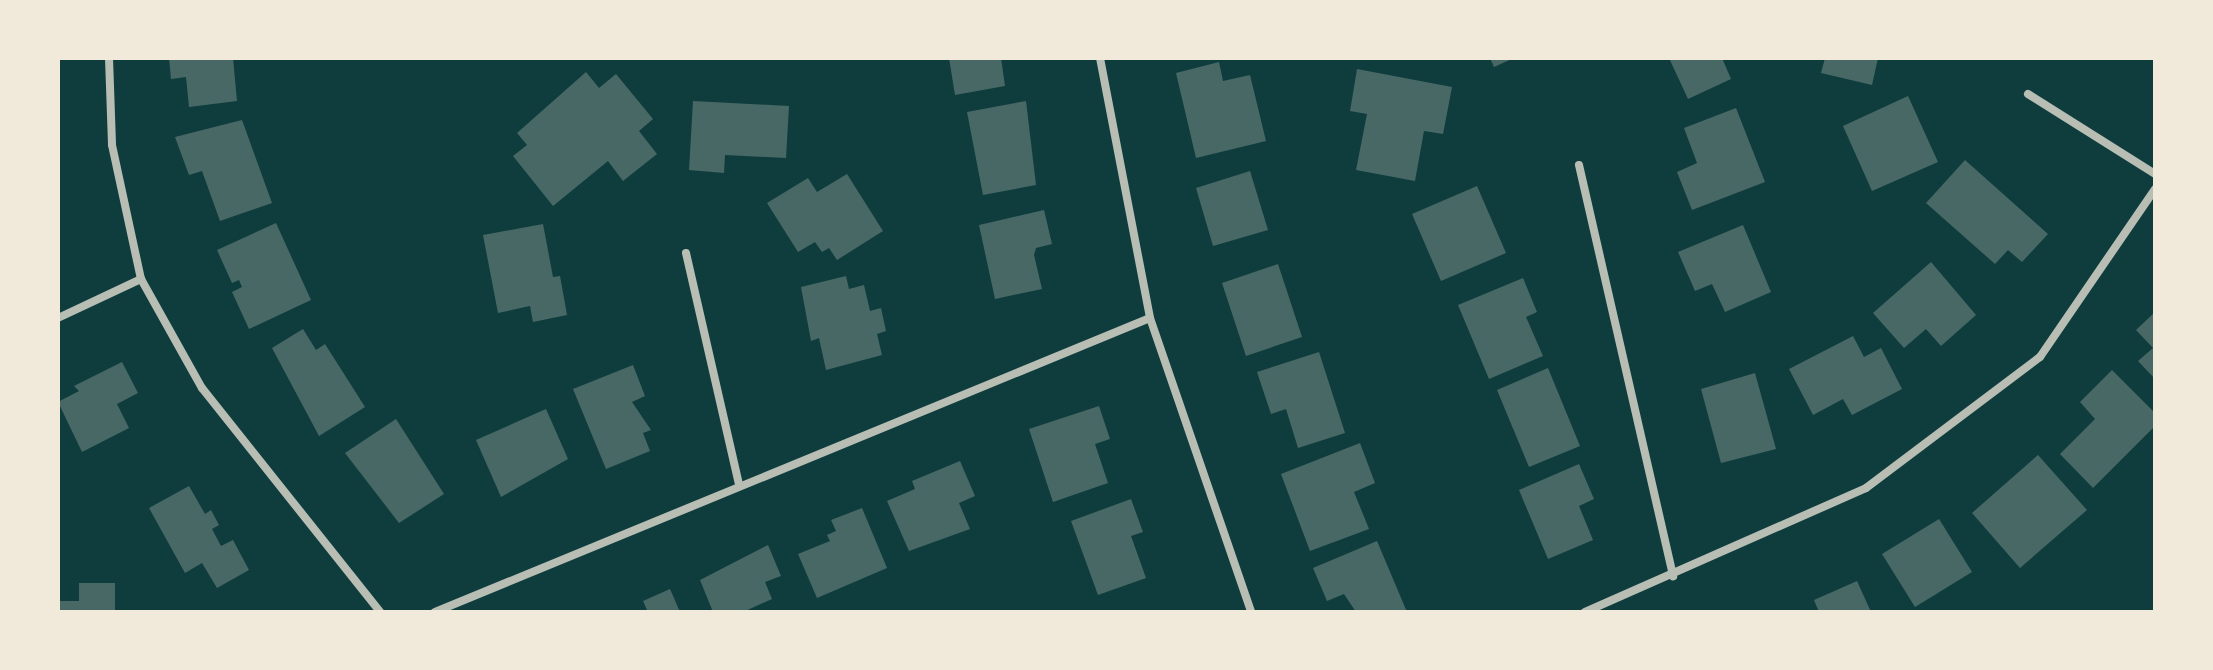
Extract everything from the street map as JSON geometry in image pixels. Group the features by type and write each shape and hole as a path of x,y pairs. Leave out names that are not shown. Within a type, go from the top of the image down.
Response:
{"street":[{"path":"109,58 112,145 141,279 202,388 380,612"},
{"path":"1100,58 1150,318 1251,612"},
{"path":"2028,94 2155,174"},
{"path":"1579,165 1673,576"},
{"path":"1585,612 1673,576 1866,488 2040,357 2155,189"},
{"path":"686,253 739,485"},
{"path":"58,318 141,279"},
{"path":"435,612 1150,318"}],"building":[{"path":"169,58 233,58 237,101 189,107 186,77 171,79"},
{"path":"949,58 1001,58 1005,86 955,95"},
{"path":"1490,58 1514,58 1494,67"},
{"path":"1669,58 1722,58 1731,79 1688,99"},
{"path":"1825,58 1878,58 1872,85 1821,73"},
{"path":"1219,62 1223,81 1250,75 1266,141 1196,158 1176,73"},
{"path":"1357,69 1452,87 1443,134 1424,131 1415,181 1356,170 1367,114 1350,111"},
{"path":"586,72 599,88 616,74 653,119 639,131 657,154 623,181 608,161 553,206 513,156 527,145 517,133"},
{"path":"1908,96 1938,162 1872,191 1843,126"},
{"path":"693,101 789,106 786,158 725,155 724,173 689,170"},
{"path":"1026,101 1036,185 983,195 967,112"},
{"path":"1736,108 1765,182 1692,210 1677,172 1697,163 1684,128"},
{"path":"242,120 272,203 220,221 202,171 189,175 175,137"},
{"path":"1965,160 2048,234 2022,262 2008,250 1995,264 1926,203"},
{"path":"1250,171 1268,230 1213,246 1196,188"},
{"path":"847,174 883,231 837,260 829,248 822,252 815,242 798,252 767,203 808,178 817,192"},
{"path":"1477,186 1506,253 1441,281 1412,214"},
{"path":"1044,210 1052,244 1036,248 1034,255 1042,289 995,299 979,225"},
{"path":"276,223 311,300 249,329 232,292 242,287 239,280 232,283 217,250"},
{"path":"543,224 553,277 560,276 567,315 533,322 530,306 498,313 483,235"},
{"path":"1743,225 1771,292 1725,312 1712,284 1695,291 1678,252"},
{"path":"1931,262 1976,315 1941,346 1926,329 1904,348 1873,313"},
{"path":"1278,264 1302,337 1246,356 1222,283"},
{"path":"846,276 849,289 864,285 870,311 881,308 886,331 877,334 882,355 826,370 819,338 811,341 801,287"},
{"path":"1523,278 1537,312 1526,317 1543,356 1489,379 1458,305"},
{"path":"2155,312 2155,379 2138,361 2153,348 2136,330"},
{"path":"303,329 316,350 325,344 365,407 319,436 272,348"},
{"path":"1853,336 1864,357 1881,348 1902,389 1852,415 1843,399 1813,415 1789,369"},
{"path":"1319,352 1345,433 1298,448 1286,409 1271,414 1257,372"},
{"path":"122,362 138,393 117,404 129,428 82,452 58,402 79,391 74,386"},
{"path":"633,365 645,396 632,402 651,430 643,433 650,451 606,469 573,389"},
{"path":"1548,368 1580,446 1529,467 1497,390"},
{"path":"2112,370 2155,413 2155,426 2093,488 2060,454 2095,419 2080,402"},
{"path":"1755,373 1776,449 1721,463 1701,389"},
{"path":"1099,406 1110,439 1095,444 1108,483 1053,502 1029,429"},
{"path":"546,409 568,459 501,497 476,440"},
{"path":"396,419 444,494 399,523 345,453"},
{"path":"1360,443 1375,483 1354,492 1369,529 1310,551 1281,474"},
{"path":"2038,455 2087,510 2020,568 1972,513"},
{"path":"960,461 975,496 959,503 970,529 909,551 887,501 915,489 912,481"},
{"path":"1579,464 1594,499 1579,506 1593,540 1548,559 1519,490"},
{"path":"189,486 205,514 211,510 219,525 212,529 221,546 233,540 249,570 217,588 202,563 185,573 149,508"},
{"path":"1131,499 1143,532 1131,536 1146,578 1098,595 1071,521"},
{"path":"862,508 887,568 817,598 798,554 830,541 827,535 836,531 831,520"},
{"path":"1939,519 1972,572 1915,607 1882,554"},
{"path":"1377,541 1407,612 1356,612 1344,594 1327,601 1313,568"},
{"path":"768,545 781,576 765,582 772,599 743,612 713,612 700,580"},
{"path":"1857,581 1871,612 1819,612 1814,600"},
{"path":"79,583 115,583 115,612 58,612 58,601 79,601"},
{"path":"670,589 680,612 648,612 643,601"}]}
